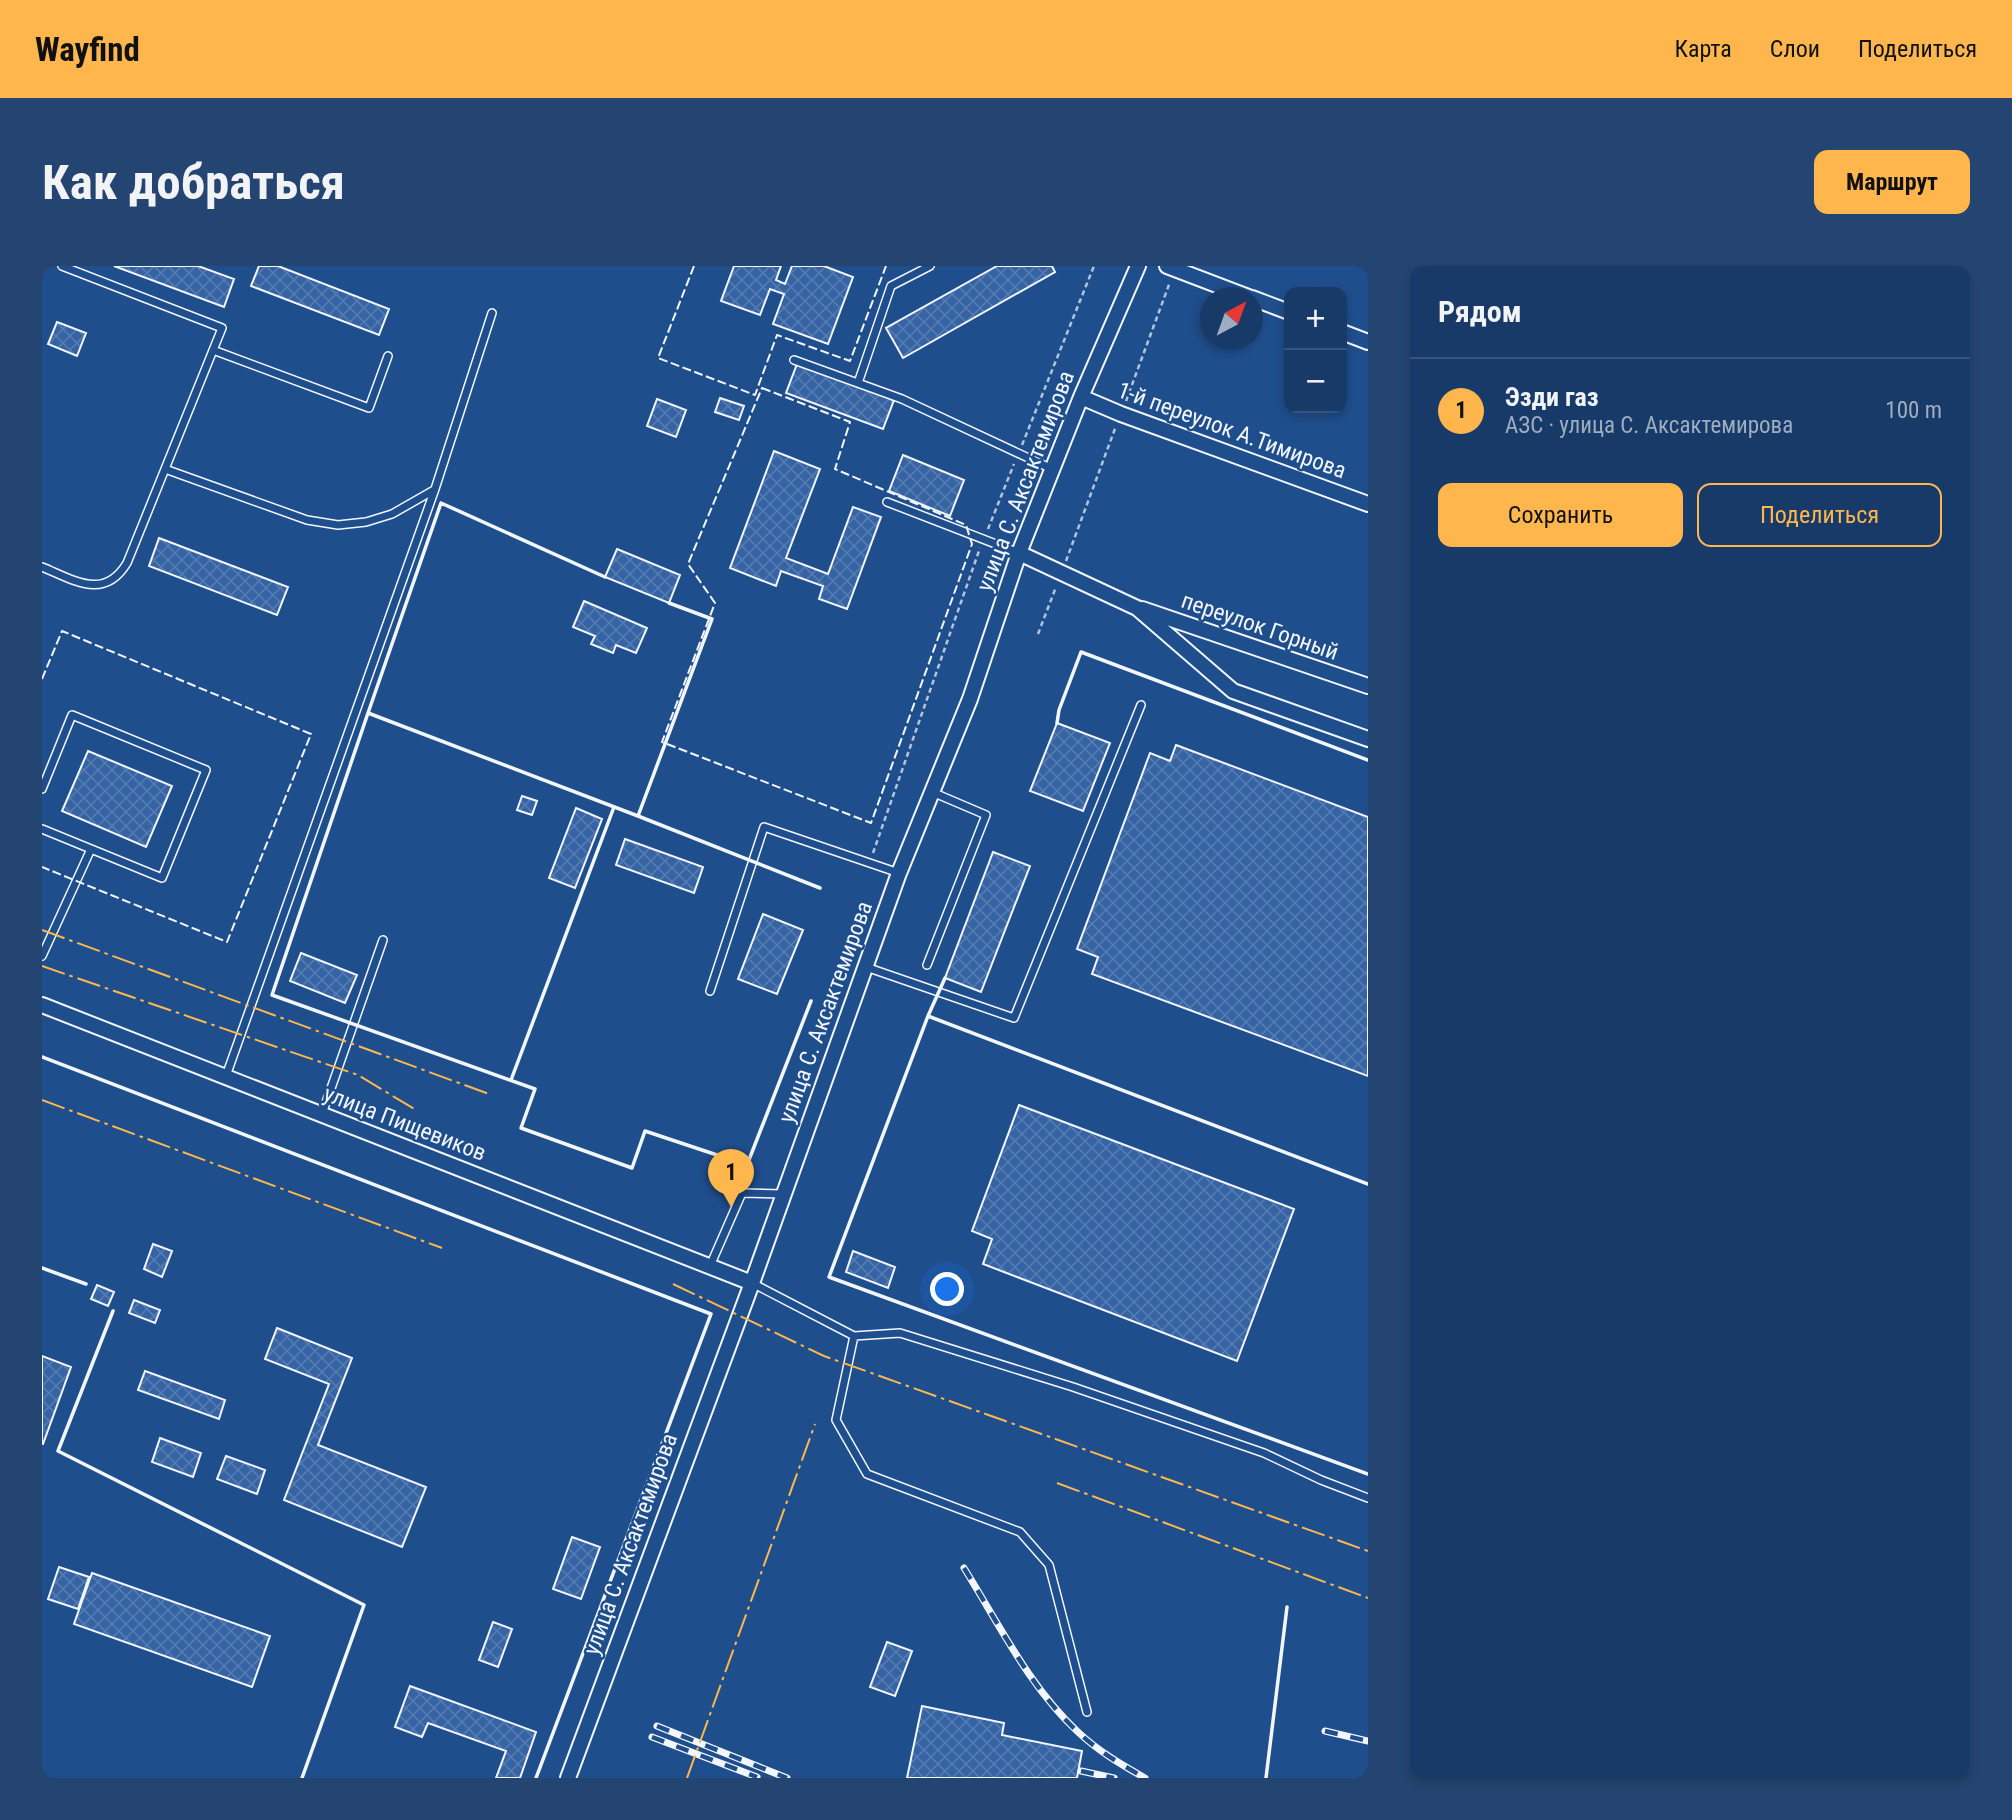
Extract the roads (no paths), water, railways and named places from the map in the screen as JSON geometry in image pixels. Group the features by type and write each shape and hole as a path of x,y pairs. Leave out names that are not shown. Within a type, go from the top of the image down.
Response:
{"street":[{"name":"улица С. Аксактемирова","path":"568,1778 752,1283 899,873 970,699 1019,553 1081,397 1138,266"},
{"path":"1171,267 1223,287"},
{"path":"1263,302 1284,310"},
{"path":"1347,334 1368,342"},
{"name":"1-й переулок А.Тимирова","path":"1081,397 1368,504"},
{"path":"1019,553 1137,608 1233,691 1368,739"},
{"name":"переулок Горный","path":"1137,608 1368,686"},
{"name":"улица Пищевиков","path":"42,1005 752,1283"}],"lane":[{"path":"42,567 85,584 105,585 120,576 222,328 62,266"},
{"path":"858,383 891,286 930,266"},
{"path":"226,1077 435,489 492,313"},
{"path":"214,350 369,408 388,356"},
{"path":"794,360 902,399 1052,469"},
{"path":"165,469 307,520 338,524 366,522 392,514 435,489"},
{"path":"887,502 1019,553"},
{"path":"865,967 1014,1018 1141,705"},
{"path":"42,789 72,715 205,770 162,878 42,829"},
{"path":"927,965 986,815 932,792"},
{"path":"710,991 764,827 899,873"},
{"path":"42,956 91,849"},
{"path":"322,1115 383,940"},
{"path":"710,1267 742,1193 784,1194"},
{"path":"752,1283 854,1336 900,1333 1073,1387 1264,1453 1321,1480 1368,1498"},
{"path":"854,1336 836,1420 867,1474 1020,1532 1048,1565 1087,1712"}],"railway":[{"path":"964,1568 1030,1676 1061,1715 1094,1745 1145,1778"},
{"path":"657,1726 787,1778"},
{"path":"1325,1731 1368,1741"},
{"path":"652,1737 757,1777"},
{"path":"1081,1771 1114,1778"}],"place":[{"name":"Эзди газ","path":"731,1207"}]}
